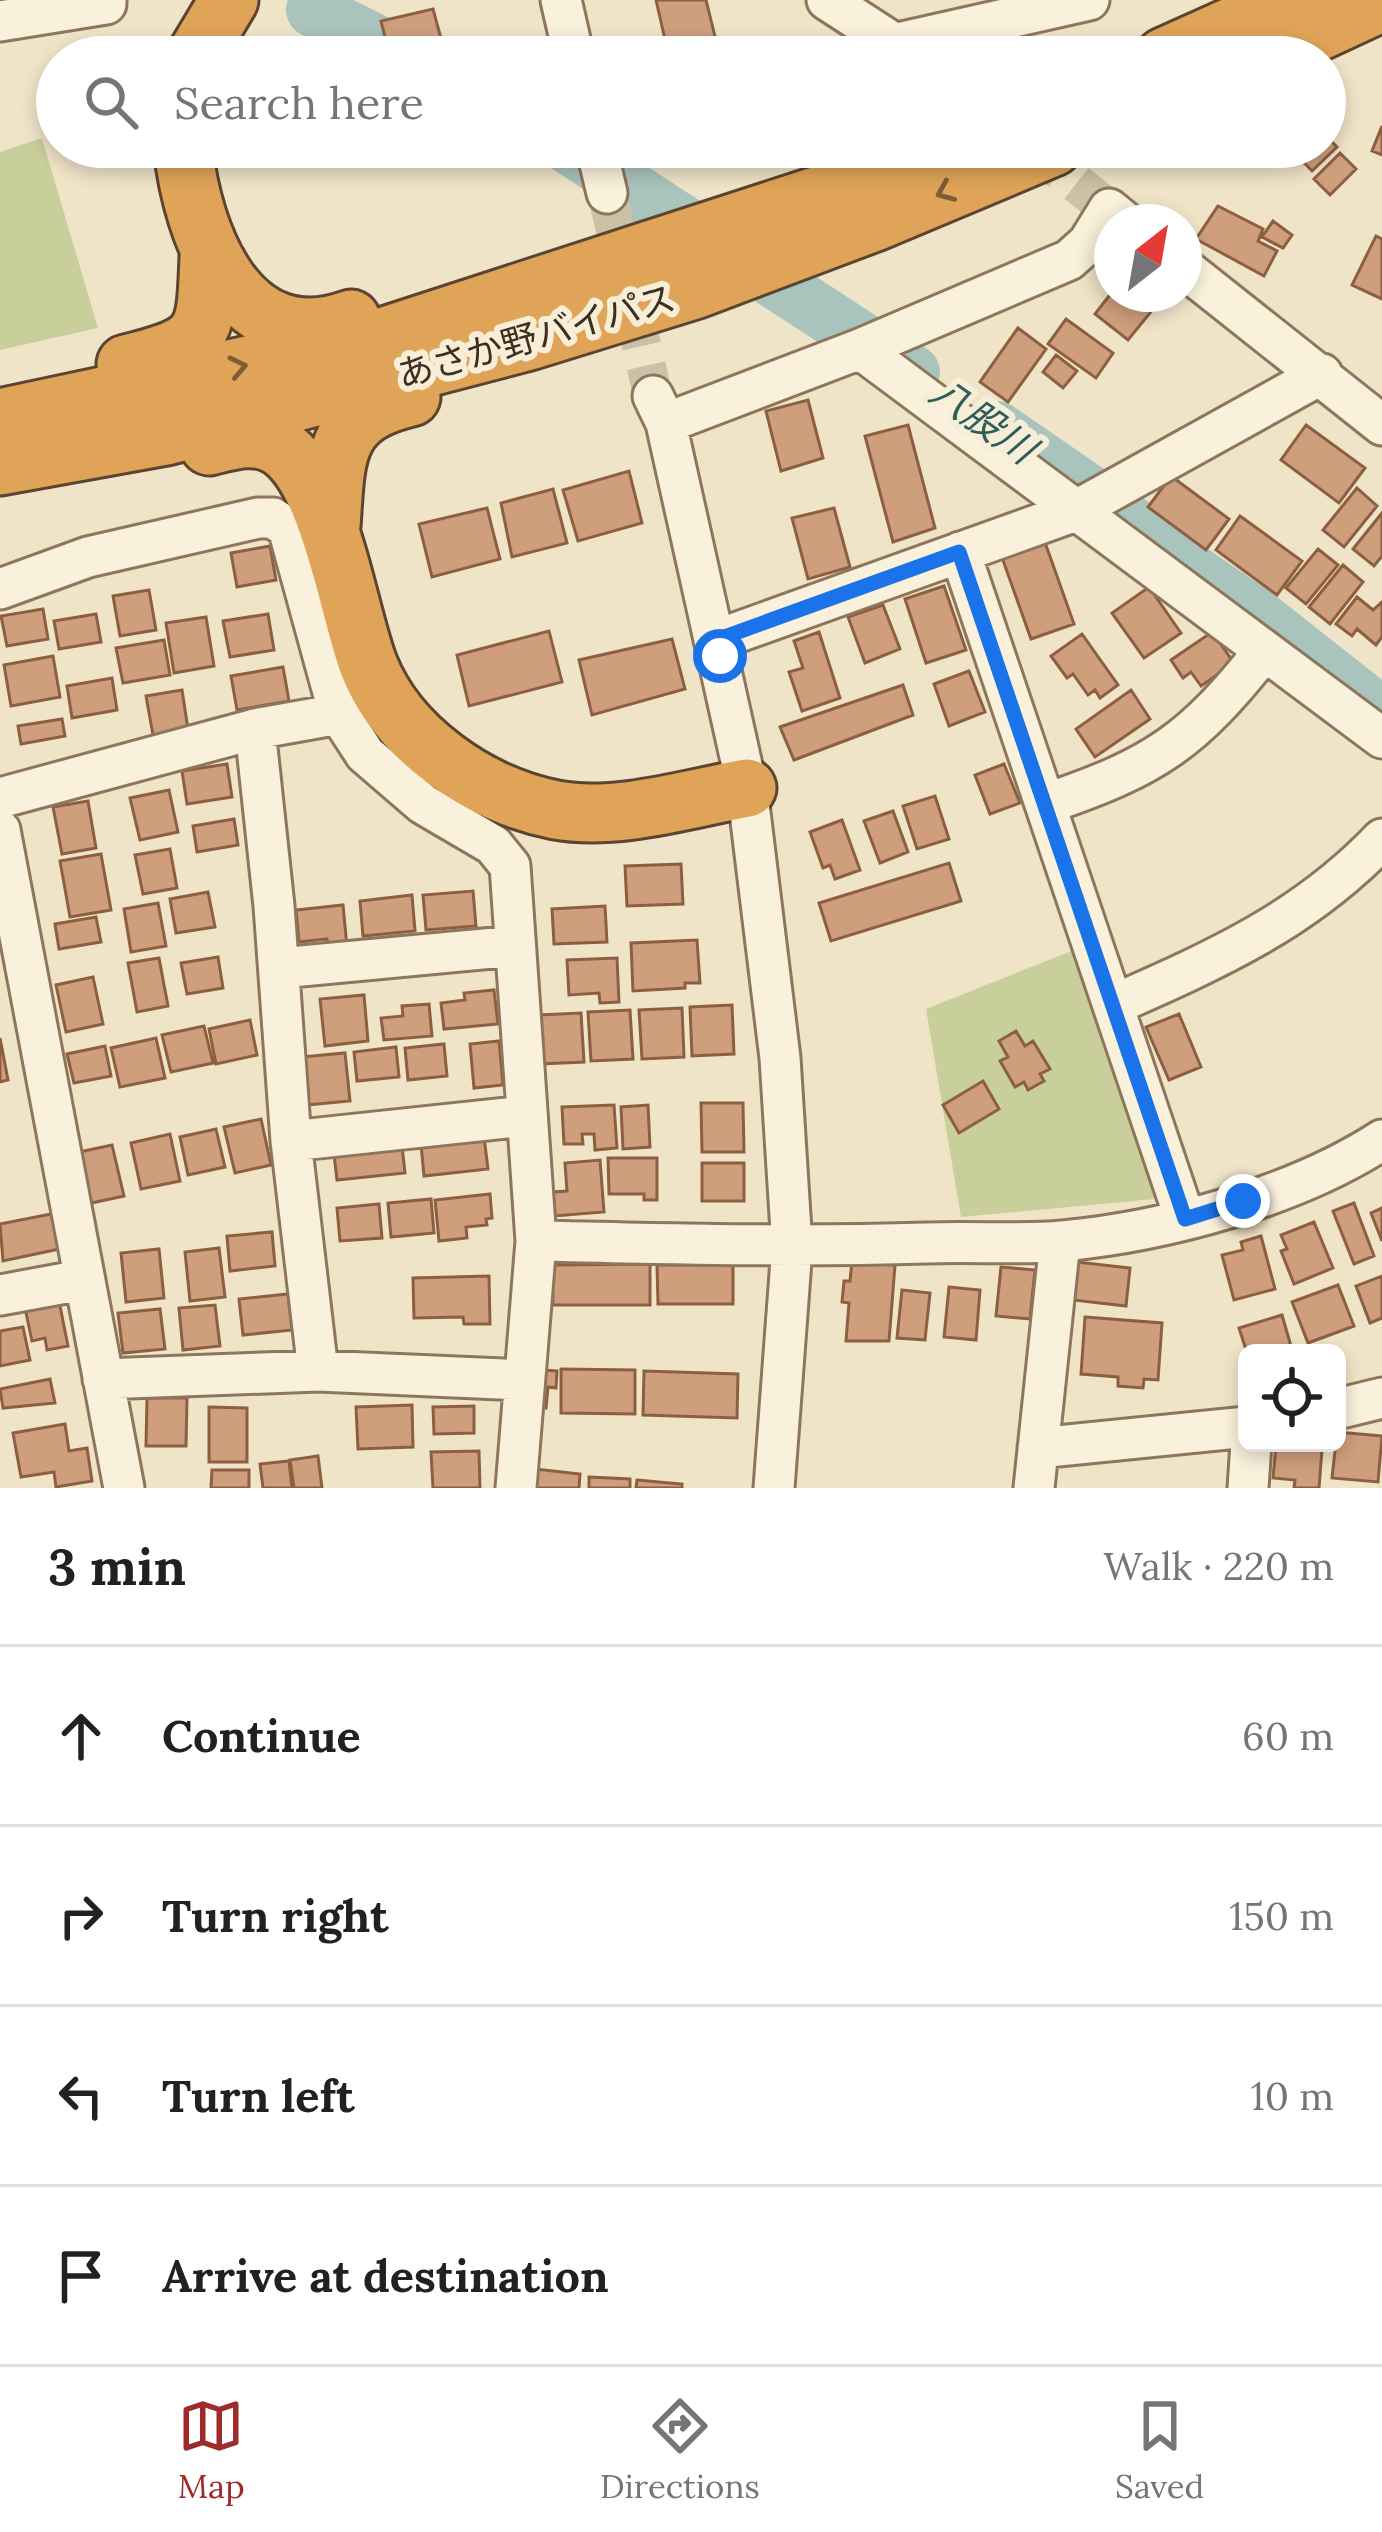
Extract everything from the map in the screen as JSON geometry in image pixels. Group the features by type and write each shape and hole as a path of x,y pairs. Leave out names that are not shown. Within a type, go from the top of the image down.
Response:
{"highway":[{"path":"208,36 229,0"},
{"path":"1211,36 1291,0"},
{"path":"1309,36 1382,2"},
{"path":"187,168 209,256 253,309 289,327 340,323 470,276 651,233 788,185 867,202 808,269 548,362 388,402 360,418 337,452 330,535"},
{"name":"あさか野バイパス","path":"0,466 186,431 529,341 694,290 867,202 919,168"},
{"name":"あさか野バイパス","path":"0,418 385,336 982,168"},
{"path":"0,398 177,351 198,335 207,311 209,256"},
{"path":"0,492 243,438 272,443 300,464 330,535 368,665 378,683 418,735 477,781 515,799 559,811 596,812 747,788"}],"street":[{"path":"0,21 106,4 106,0"},
{"path":"561,0 569,36"},
{"path":"827,0 884,36"},
{"path":"958,36 1090,0"},
{"path":"601,168 607,193"},
{"path":"774,1488 792,1247 782,1081 747,788 660,410 860,349 1069,260 1094,237"},
{"path":"1202,282 1382,425"},
{"path":"860,349 1382,738"},
{"path":"716,640 1073,512 1322,374"},
{"path":"0,590 88,557 273,518 288,528 340,714 365,754 422,804 493,845 506,858 536,1241 516,1488"},
{"path":"959,552 1185,1219"},
{"path":"1045,804 1138,770 1173,747 1210,716 1264,651"},
{"path":"0,798 255,729 340,714"},
{"path":"255,729 280,968 291,1141 319,1371"},
{"path":"0,830 124,1488"},
{"path":"1113,1005 1281,924 1345,878 1382,838"},
{"path":"280,968 515,946"},
{"path":"291,1141 525,1116"},
{"path":"536,1241 792,1247 1060,1241 1185,1219 1313,1176 1382,1140"},
{"path":"1034,1488 1060,1241"},
{"path":"0,1295 82,1280"},
{"path":"103,1379 319,1371 524,1380"},
{"path":"1346,1407 1382,1398"},
{"path":"1038,1448 1238,1427"},
{"path":"1248,1488 1250,1452"}],"green space":[{"path":"36,140 36,168 51,168 98,328 0,350 0,152"},
{"path":"1074,950 1155,1199 961,1217 926,1009"}],"building":[{"path":"656,0 706,0 715,36 664,36"},
{"path":"433,9 440,36 385,36 381,21"},
{"path":"1382,126 1382,155 1372,151"},
{"path":"1346,159 1356,169 1330,195 1314,179 1325,168 1346,168"},
{"path":"1218,206 1263,229 1258,241 1277,251 1264,276 1202,242 1202,230"},
{"path":"1273,221 1292,235 1283,248 1262,237"},
{"path":"1376,236 1382,239 1382,299 1352,285"},
{"path":"1097,312 1151,312 1128,340"},
{"path":"1066,319 1113,353 1096,378 1048,344"},
{"path":"1018,328 1046,349 1008,402 980,382"},
{"path":"1056,355 1077,371 1063,388 1043,372"},
{"path":"808,400 823,458 781,471 766,411"},
{"path":"908,425 935,528 893,542 865,436"},
{"path":"1306,425 1365,468 1339,503 1281,460"},
{"path":"629,471 642,523 578,541 563,490"},
{"path":"1171,476 1229,519 1206,550 1148,507"},
{"path":"1357,488 1377,506 1344,547 1323,530"},
{"path":"553,489 567,543 512,557 501,503"},
{"path":"487,508 500,559 432,577 419,524"},
{"path":"834,508 850,567 808,579 792,518"},
{"path":"1382,513 1382,556 1374,566 1353,549"},
{"path":"1240,516 1302,561 1277,595 1216,550"},
{"path":"1042,534 1074,624 1031,639 999,549"},
{"path":"270,546 276,580 237,587 231,553"},
{"path":"1318,549 1338,565 1306,604 1286,588"},
{"path":"1343,565 1363,582 1330,624 1309,607"},
{"path":"944,586 966,650 926,663 905,599"},
{"path":"1149,587 1181,633 1144,658 1112,613"},
{"path":"149,590 156,630 120,636 113,596"},
{"path":"1357,597 1373,610 1382,602 1382,637 1376,645 1357,629 1352,636 1336,624"},
{"path":"883,605 900,649 865,663 848,617"},
{"path":"43,609 48,639 7,646 1,616"},
{"path":"96,614 101,642 59,649 54,621"},
{"path":"268,614 274,650 230,657 223,621"},
{"path":"206,617 214,666 174,673 166,623"},
{"path":"549,631 562,682 469,706 457,655"},
{"path":"819,632 840,698 802,711 789,672 803,668 794,641"},
{"path":"1212,632 1234,663 1201,686 1191,672 1183,678 1171,660"},
{"path":"1082,634 1118,685 1100,698 1095,690 1088,695 1073,674 1067,678 1051,656"},
{"path":"672,639 685,689 592,715 579,660"},
{"path":"164,640 170,675 123,683 116,648"},
{"path":"53,656 60,697 11,706 4,665"},
{"path":"283,667 289,701 237,710 231,676"},
{"path":"969,671 985,712 949,726 934,684"},
{"path":"112,678 117,710 72,718 67,686"},
{"path":"903,685 913,715 794,760 780,727"},
{"path":"182,690 188,729 153,735 146,696"},
{"path":"1131,690 1150,719 1095,757 1076,729"},
{"path":"62,719 65,736 21,744 18,726"},
{"path":"227,764 232,797 187,804 182,771"},
{"path":"1004,764 1020,803 990,814 975,775"},
{"path":"169,790 178,832 140,840 130,798"},
{"path":"935,796 949,839 917,849 903,806"},
{"path":"88,801 96,848 62,854 53,807"},
{"path":"893,811 908,852 880,863 864,821"},
{"path":"234,819 238,845 197,852 193,826"},
{"path":"842,820 860,870 835,879 830,865 823,868 810,832"},
{"path":"170,849 177,888 143,894 135,855"},
{"path":"101,854 111,910 70,917 60,861"},
{"path":"949,863 961,901 831,941 819,903"},
{"path":"681,864 683,904 627,906 625,866"},
{"path":"473,891 476,926 426,930 423,895"},
{"path":"208,892 215,927 176,933 170,899"},
{"path":"412,895 415,931 363,936 360,901"},
{"path":"158,903 166,946 131,952 124,909"},
{"path":"343,905 347,947 328,949 327,939 299,942 296,910"},
{"path":"605,906 607,942 554,944 552,909"},
{"path":"96,917 101,942 59,949 55,924"},
{"path":"697,940 700,983 633,991 631,943"},
{"path":"218,957 223,988 187,994 181,963"},
{"path":"159,958 168,1006 137,1012 128,963"},
{"path":"617,958 619,1002 600,1003 599,993 569,995 567,960"},
{"path":"93,977 103,1024 66,1032 56,985"},
{"path":"494,990 498,1024 444,1029 441,1003 465,1000 464,993"},
{"path":"364,995 368,1041 325,1046 320,999"},
{"path":"429,1004 432,1036 384,1040 381,1018 403,1016 402,1006"},
{"path":"732,1005 734,1054 692,1056 690,1007"},
{"path":"682,1008 684,1057 642,1059 639,1010"},
{"path":"630,1010 633,1059 591,1061 588,1012"},
{"path":"581,1013 584,1062 541,1064 539,1015"},
{"path":"1179,1014 1201,1067 1169,1080 1146,1027"},
{"path":"250,1020 257,1055 216,1064 209,1029"},
{"path":"204,1026 213,1063 171,1072 162,1035"},
{"path":"1016,1031 1025,1046 1033,1041 1050,1069 1040,1074 1044,1081 1028,1090 1024,1082 1015,1087 1000,1061 1008,1057 999,1041"},
{"path":"0,1038 8,1080 0,1082"},
{"path":"156,1038 165,1078 120,1087 111,1048"},
{"path":"499,1041 503,1085 474,1088 470,1044"},
{"path":"444,1044 447,1076 408,1080 405,1048"},
{"path":"105,1046 111,1076 74,1083 67,1054"},
{"path":"396,1047 399,1077 357,1081 354,1052"},
{"path":"345,1053 350,1101 306,1105 301,1057"},
{"path":"983,1081 999,1109 959,1133 943,1105"},
{"path":"701,1103 743,1103 744,1152 702,1152"},
{"path":"614,1105 617,1148 595,1150 594,1134 582,1134 583,1144 564,1144 562,1107"},
{"path":"648,1105 650,1147 623,1149 621,1107"},
{"path":"261,1119 271,1165 235,1173 224,1127"},
{"path":"216,1129 225,1167 188,1175 180,1137"},
{"path":"170,1134 180,1181 141,1189 131,1143"},
{"path":"484,1137 488,1169 424,1176 421,1144"},
{"path":"112,1145 124,1196 87,1204 75,1153"},
{"path":"402,1146 405,1173 337,1180 334,1154"},
{"path":"608,1158 657,1158 657,1200 644,1200 644,1194 609,1194"},
{"path":"600,1160 604,1212 555,1216 553,1192 567,1191 565,1163"},
{"path":"702,1163 744,1163 744,1201 702,1201"},
{"path":"490,1194 492,1218 486,1219 487,1225 466,1227 467,1238 439,1241 435,1200"},
{"path":"431,1199 434,1233 391,1237 388,1203"},
{"path":"1354,1203 1374,1256 1354,1264 1333,1211"},
{"path":"379,1204 382,1238 340,1241 337,1208"},
{"path":"1382,1208 1382,1241 1371,1213"},
{"path":"51,1214 59,1249 3,1261 0,1224"},
{"path":"1314,1222 1333,1268 1294,1284 1281,1251 1287,1249 1281,1235"},
{"path":"272,1232 275,1266 230,1271 227,1236"},
{"path":"1261,1236 1275,1289 1234,1300 1222,1255 1243,1250 1241,1242"},
{"path":"219,1248 225,1297 190,1301 185,1252"},
{"path":"159,1249 164,1298 126,1302 121,1253"},
{"path":"852,1261 895,1265 889,1341 846,1341 849,1303 842,1302"},
{"path":"1077,1262 1130,1268 1126,1306 1073,1300"},
{"path":"650,1264 650,1305 553,1305 552,1265"},
{"path":"657,1265 733,1265 733,1304 658,1304"},
{"path":"1001,1267 1035,1270 1030,1319 996,1316"},
{"path":"489,1276 490,1324 464,1324 463,1317 414,1318 413,1278"},
{"path":"1382,1276 1382,1318 1370,1323 1356,1286"},
{"path":"1338,1285 1354,1326 1308,1343 1292,1302"},
{"path":"949,1287 980,1290 976,1340 944,1337"},
{"path":"902,1290 930,1293 925,1340 897,1338"},
{"path":"288,1294 292,1330 243,1335 239,1299"},
{"path":"59,1301 68,1346 47,1350 45,1338 32,1341 25,1308"},
{"path":"215,1305 220,1346 183,1350 179,1308"},
{"path":"160,1309 165,1349 123,1353 118,1313"},
{"path":"1282,1315 1290,1344 1244,1344 1239,1328"},
{"path":"1085,1317 1162,1323 1158,1380 1144,1379 1143,1388 1118,1386 1118,1377 1081,1374"},
{"path":"23,1327 30,1360 0,1366 0,1331"},
{"path":"561,1369 635,1370 635,1414 561,1413"},
{"path":"542,1370 557,1371 556,1388 548,1387 546,1408 539,1407"},
{"path":"644,1371 738,1374 737,1418 643,1415"},
{"path":"50,1379 55,1403 3,1408 0,1389"},
{"path":"147,1398 187,1398 186,1446 146,1446"},
{"path":"412,1405 413,1447 358,1449 356,1407"},
{"path":"474,1406 474,1433 434,1434 433,1407"},
{"path":"209,1407 247,1408 247,1462 209,1462"},
{"path":"65,1424 69,1451 87,1448 92,1481 56,1487 54,1472 21,1477 13,1433"},
{"path":"1346,1433 1382,1436 1378,1482 1332,1478 1335,1452 1346,1452"},
{"path":"479,1451 480,1488 433,1488 431,1452"},
{"path":"1275,1452 1322,1452 1319,1488 1294,1488 1295,1480 1273,1478"},
{"path":"318,1456 322,1488 294,1488 290,1460"},
{"path":"289,1461 292,1488 263,1488 260,1464"},
{"path":"535,1469 580,1474 579,1488 533,1488"},
{"path":"212,1470 249,1470 249,1488 211,1488"},
{"path":"589,1477 630,1479 630,1488 589,1488"},
{"path":"637,1480 682,1484 682,1488 636,1488"}],"waterway":[{"name":"八股川","path":"313,10 365,36"},
{"name":"八股川","path":"600,168 913,372"},
{"name":"八股川","path":"997,428 1116,510 1382,714"}],"tunnel":[{"path":"1057,168 1103,204"},
{"path":"607,193 653,396"}],"route":[{"path":"720,656 716,640 959,552 1185,1219 1243,1201"}]}
